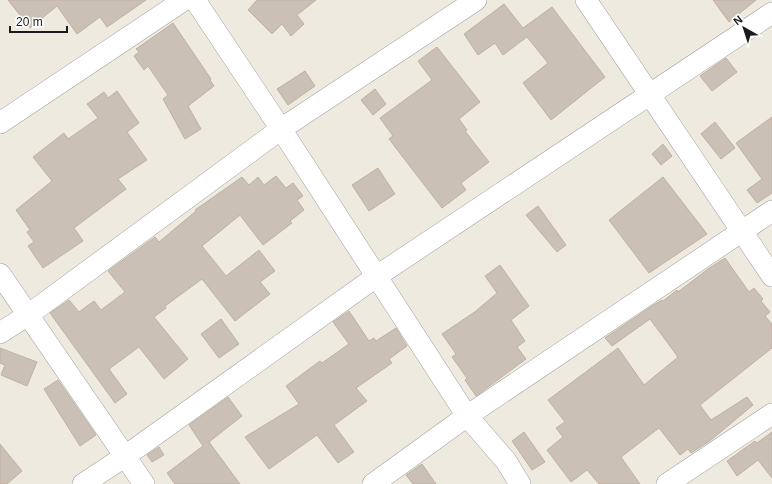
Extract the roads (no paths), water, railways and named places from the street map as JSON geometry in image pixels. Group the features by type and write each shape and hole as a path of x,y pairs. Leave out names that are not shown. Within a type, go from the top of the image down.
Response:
{"street":[{"path":"0,123 184,0"},
{"path":"195,0 281,129 467,416 506,461 520,484"},
{"path":"0,333 28,316 281,129 476,0"},
{"path":"586,0 772,276"},
{"path":"83,484 124,457 377,276 772,13"},
{"path":"373,484 467,416 772,211"},
{"path":"0,274 124,457 144,484"},
{"path":"667,484 772,414"}]}
